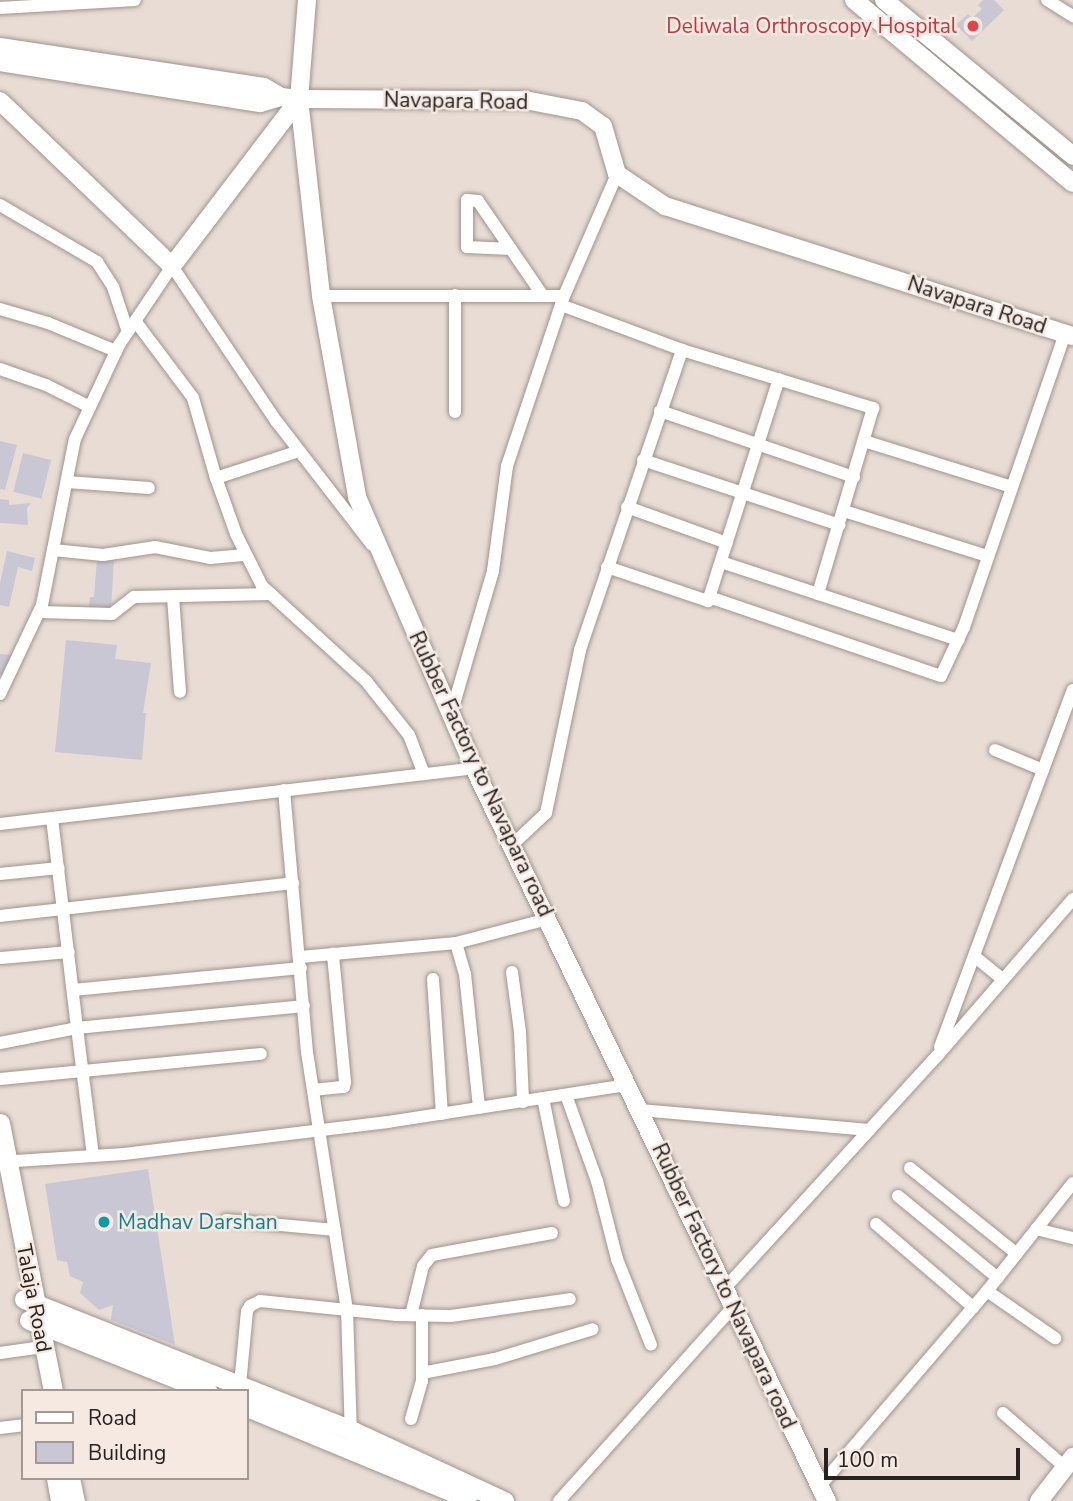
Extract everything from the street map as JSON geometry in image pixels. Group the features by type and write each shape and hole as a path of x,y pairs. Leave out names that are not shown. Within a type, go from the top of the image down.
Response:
{"main road":[{"name":"Talaja Road","path":"0,1123 4,1162 32,1311 34,1348 41,1389"},
{"name":"Talaja Road","path":"0,1189 52,1389"},
{"path":"32,1311 240,1385 474,1501"},
{"path":"32,1311 203,1389"},
{"path":"248,1406 351,1439 504,1501"},
{"path":"56,1480 60,1501"},
{"path":"70,1480 75,1501"}],"street":[{"path":"0,8 135,0"},
{"name":"Rubber Factory to Navapara road","path":"307,0 299,99 321,296 357,497 474,768 823,1494"},
{"path":"854,0 1073,183"},
{"path":"884,0 1073,156"},
{"path":"1047,0 1073,16"},
{"path":"0,47 264,87 281,97"},
{"path":"0,61 260,103 281,97"},
{"name":"Navapara Road","path":"281,97 525,100 582,111 603,126 617,174 665,205 1069,335"},
{"path":"0,694 39,611 75,439 116,351 172,266 299,99"},
{"path":"0,101 172,266 299,451 385,562"},
{"path":"451,714 493,571 506,466 563,301 617,174"},
{"path":"511,249 467,247 467,200 478,201 511,249 543,296"},
{"path":"0,205 97,262 113,287 132,327 193,398 216,478 246,555 262,586 366,681 409,735 424,774"},
{"path":"455,295 455,412"},
{"path":"321,296 543,296 563,301 682,350 873,408 818,594"},
{"path":"0,310 48,323 116,351"},
{"path":"709,597 942,676 958,640 1069,335"},
{"path":"512,845 546,813 580,650 682,350"},
{"path":"0,369 46,385 90,407"},
{"path":"607,567 708,601 779,379"},
{"path":"660,411 854,477"},
{"path":"864,441 1012,487"},
{"path":"216,478 299,451"},
{"path":"643,460 840,525"},
{"path":"67,482 149,488"},
{"path":"627,507 727,543"},
{"path":"844,512 988,556"},
{"path":"53,550 103,555 155,547 210,558 246,555"},
{"path":"721,562 958,640"},
{"path":"39,611 112,614 129,598 271,594"},
{"path":"173,597 180,692"},
{"path":"937,1056 1073,690"},
{"path":"995,750 1043,770"},
{"path":"0,824 474,768"},
{"path":"284,790 313,1090 347,1310 351,1439"},
{"path":"52,818 93,1156"},
{"path":"0,874 59,868"},
{"path":"0,916 293,883"},
{"path":"725,1288 937,1056 1073,899"},
{"path":"73,990 301,962 333,954 456,943 548,919"},
{"path":"456,943 465,974 479,1108"},
{"path":"1,958 69,952"},
{"path":"313,1090 344,1087 345,1082 333,954"},
{"path":"974,956 1002,979"},
{"path":"512,972 520,1032 523,1101"},
{"path":"433,979 442,1114"},
{"path":"0,1043 77,1028 304,1006"},
{"path":"0,1079 85,1073 261,1054"},
{"path":"4,1162 93,1156 319,1130 628,1085"},
{"path":"566,1095 597,1181 617,1259 651,1345"},
{"path":"543,1098 564,1201"},
{"path":"640,1110 869,1130"},
{"path":"910,1168 1017,1254"},
{"path":"823,1494 1073,1183"},
{"path":"898,1196 998,1278"},
{"path":"226,1220 335,1230"},
{"path":"876,1224 973,1307"},
{"path":"1036,1229 1073,1238"},
{"path":"411,1419 422,1373 416,1315 423,1266 432,1255 552,1233"},
{"path":"987,1291 1055,1338"},
{"path":"240,1385 247,1311 260,1301 416,1315 473,1315 570,1299"},
{"path":"559,1501 734,1306"},
{"path":"422,1373 495,1359 593,1329"},
{"path":"0,1353 34,1348"},
{"path":"1003,1413 1069,1462 1039,1501"},
{"path":"0,1428 21,1425"}],"building":[{"path":"983,0 994,0 1004,10 972,41 956,25 968,14 972,18 982,9 978,5"},
{"path":"0,441 17,445 5,490 0,489"},
{"path":"23,453 51,460 41,499 13,492"},
{"path":"0,499 9,500 9,505 31,503 27,508 28,525 0,523"},
{"path":"7,551 35,558 32,571 18,567 9,607 0,605 0,583"},
{"path":"97,559 114,560 111,609 89,607 90,597 94,597"},
{"path":"66,640 117,645 115,659 151,663 143,713 146,713 142,760 55,752"},
{"path":"0,654 12,655 3,677 0,674"},
{"name":"Madhav Darshan","path":"148,1169 175,1345 111,1320 113,1305 99,1310 80,1293 83,1282 70,1276 67,1262 57,1260 45,1184"}],"place":[{"name":"Deliwala Orthroscopy Hospital","path":"973,26"},
{"name":"Madhav Darshan","path":"104,1222"}]}
